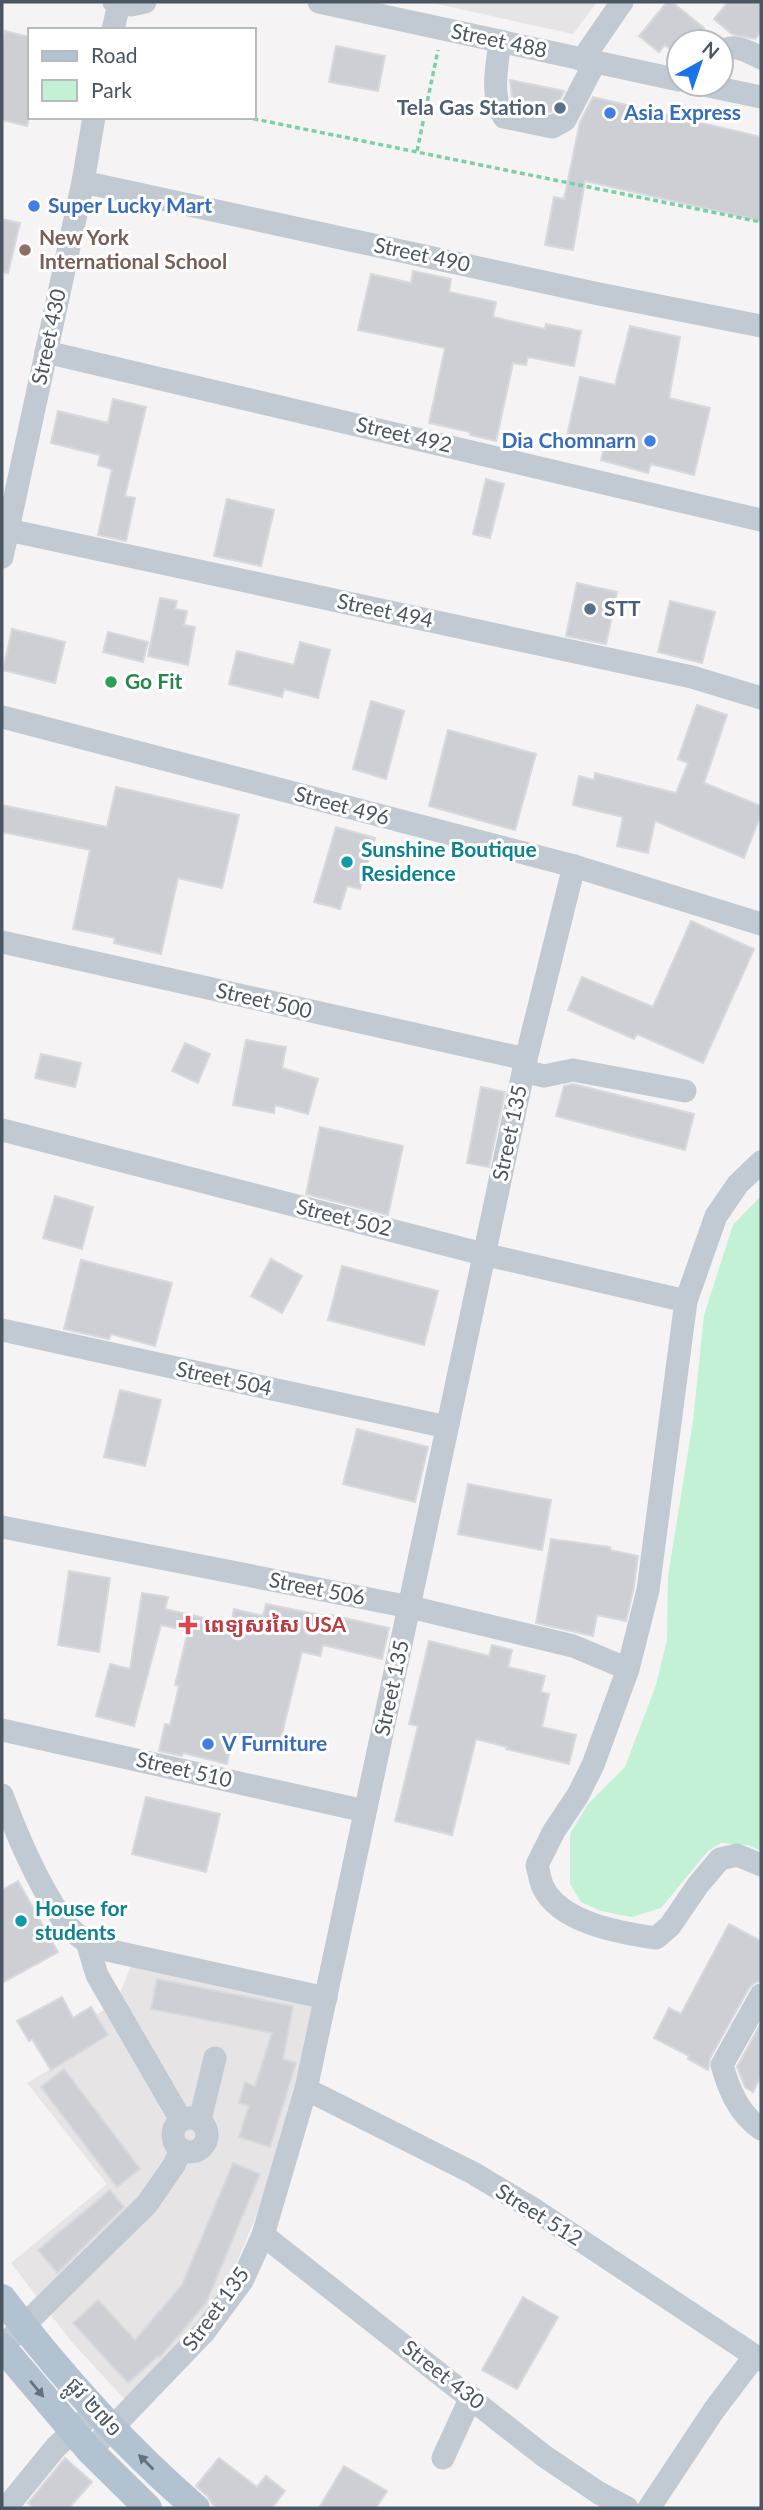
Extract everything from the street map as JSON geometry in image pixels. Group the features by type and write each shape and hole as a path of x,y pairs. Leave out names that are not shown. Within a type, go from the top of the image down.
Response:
{"main road":[{"name":"ផ្លូវ ២៧១","path":"2,2298 104,2419 167,2483 196,2508"},
{"name":"ផ្លូវ ២៧១","path":"2,2346 81,2442 148,2508"}],"street":[{"path":"113,28 117,3 145,2"},
{"name":"Street 488","path":"319,2 367,7 442,29 665,77"},
{"path":"500,41 496,81 498,107 504,117 552,127 565,120 588,61 622,2"},
{"path":"735,48 761,58"},
{"path":"735,91 754,95 761,73"},
{"name":"Street 430","path":"2,557 83,182 94,119"},
{"name":"Street 490","path":"83,182 599,294 761,326"},
{"name":"Street 492","path":"46,352 761,520"},
{"name":"Street 494","path":"8,530 692,677 761,698"},
{"name":"Street 496","path":"2,717 574,866 761,924"},
{"name":"Street 135","path":"6,2508 56,2447 81,2442 205,2331 242,2281 263,2235 306,2089 483,1254 525,1065 574,866"},
{"name":"Street 500","path":"2,942 525,1065 544,1076 573,1070 685,1091"},
{"name":"Street 502","path":"2,1130 483,1254 686,1301"},
{"path":"761,1162 738,1185 716,1216 686,1301 648,1590 628,1669 593,1765 578,1796 554,1831 537,1866 544,1888 559,1908 613,1932 656,1938 670,1926 720,1859 737,1854 761,1865"},
{"name":"Street 504","path":"2,1331 447,1427"},
{"name":"Street 506","path":"2,1527 410,1607 573,1646 628,1669"},
{"name":"Street 510","path":"2,1730 365,1811"},
{"path":"2,1795 19,1839 61,1918 87,1942 98,1948 326,1998"},
{"path":"87,1942 97,1975 190,2120"},
{"path":"757,2126 730,2092 722,2065 761,1995"},
{"path":"2,2346 147,2204 174,2165 181,2149 173,2136 174,2130 190,2120 215,2059"},
{"name":"Street 512","path":"306,2089 473,2174 535,2210 758,2358"},
{"name":"Street 430","path":"263,2235 544,2456 612,2505"},
{"path":"649,2508 714,2410 758,2358"},
{"path":"443,2458 471,2397"}],"path":[{"path":"417,151 442,29"},
{"path":"255,119 761,222"}],"shaded area":[{"path":"428,2 597,2 573,34"},
{"path":"132,1963 314,2006 296,2092 255,2219 232,2273 204,2321 127,2402 71,2341 11,2263 107,2184 27,2083 108,2035 96,2015 116,2003"}],"green space":[{"path":"761,1196 761,1851 749,1845 721,1843 708,1851 661,1908 632,1917 601,1911 581,1902 570,1884 570,1834 588,1804 625,1767 656,1685 667,1640 668,1576 693,1421 704,1315 733,1225"}],"building":[{"path":"667,2 672,2 704,28 665,28 665,45 659,52 639,36"},
{"path":"728,2 761,2 761,32 755,39 735,35 735,28 725,28 714,19"},
{"path":"5,31 28,37 27,126 2,120 2,46"},
{"path":"336,46 385,56 378,91 329,82"},
{"path":"510,80 564,91 555,110 550,112 513,105"},
{"path":"593,97 761,137 761,221 585,181 573,250 545,245 554,197 564,199 580,122"},
{"path":"2,219 20,223 8,273 2,272"},
{"path":"413,271 451,279 449,292 496,302 493,317 545,329 546,324 581,331 574,366 528,357 526,365 513,363 496,441 429,423 445,348 358,330 371,274 411,283"},
{"path":"630,326 680,337 669,398 710,408 694,475 651,464 648,473 601,460 604,448 566,440 580,377 615,385"},
{"path":"113,399 146,407 125,496 135,498 126,541 98,535 112,469 98,465 100,455 51,443 58,411 108,423"},
{"path":"486,479 504,484 490,538 473,534"},
{"path":"227,499 274,510 261,566 214,556"},
{"path":"577,583 617,592 606,644 566,636"},
{"path":"160,598 177,601 175,609 187,611 184,625 195,627 188,665 148,656"},
{"path":"670,601 715,612 702,663 658,652"},
{"path":"12,629 65,642 55,683 3,670"},
{"path":"108,632 148,642 143,662 103,652"},
{"path":"300,642 330,650 318,698 284,689 282,697 229,684 237,651 294,665"},
{"path":"371,701 404,711 386,779 353,769"},
{"path":"697,705 727,715 704,783 761,806 761,814 744,858 655,821 648,853 617,846 623,817 573,805 579,776 594,780 595,773 676,793 688,763 678,759"},
{"path":"448,730 536,754 515,830 429,806"},
{"path":"116,787 239,815 222,888 178,878 161,954 114,943 115,938 73,929 90,850 2,832 2,805 107,827"},
{"name":"Sunshine Boutique Residence","path":"336,827 375,838 360,889 347,886 340,909 314,902"},
{"path":"691,921 754,949 703,1063 637,1034 634,1039 568,1010 582,977 653,1007"},
{"path":"246,1040 286,1047 282,1068 318,1079 308,1114 275,1105 274,1113 233,1105"},
{"path":"185,1043 210,1054 198,1083 172,1071"},
{"path":"41,1054 81,1063 75,1087 35,1078"},
{"path":"573,1084 694,1114 685,1150 556,1116 564,1086"},
{"path":"481,1087 505,1092 489,1167 467,1163"},
{"path":"320,1127 403,1146 388,1215 306,1194"},
{"path":"55,1196 93,1207 82,1249 43,1238"},
{"path":"271,1259 302,1276 282,1313 251,1296"},
{"path":"81,1260 172,1283 155,1346 111,1334 109,1339 64,1329"},
{"path":"342,1266 438,1291 424,1345 328,1320"},
{"path":"120,1390 161,1400 145,1466 104,1457"},
{"path":"357,1429 428,1447 415,1502 343,1484"},
{"path":"468,1484 551,1500 542,1550 458,1534"},
{"path":"551,1539 610,1547 610,1550 638,1556 626,1621 597,1615 593,1636 536,1623"},
{"path":"69,1571 110,1578 99,1652 58,1645"},
{"path":"142,1593 168,1597 165,1609 231,1624 234,1609 263,1616 266,1604 389,1628 382,1659 323,1645 320,1656 302,1652 279,1746 233,1736 227,1764 183,1753 182,1756 159,1751 165,1724 170,1725 179,1686 175,1685 188,1631 161,1625 134,1726 96,1716 110,1664 130,1669"},
{"path":"429,1641 489,1656 492,1645 512,1650 508,1667 545,1676 541,1692 549,1694 542,1727 576,1735 569,1764 476,1739 452,1835 395,1821 418,1726 409,1724"},
{"path":"146,1797 220,1814 206,1872 132,1854"},
{"name":"House for students","path":"18,1881 58,1952 2,1983 2,1890"},
{"path":"729,1924 761,1941 761,1981 749,1988 710,2058 708,2070 688,2059 689,2056 654,2038 669,2008 681,2014"},
{"path":"157,1979 293,2006 283,2059 296,2063 270,2147 239,2137 249,2106 239,2103 245,2082 255,2086 272,2033 151,2009"},
{"path":"62,1997 73,2018 91,2007 108,2035 51,2070 17,2021"},
{"path":"761,2023 761,2076 753,2092 745,2087 737,2067"},
{"path":"64,2069 140,2169 117,2187 41,2087"},
{"path":"233,2163 260,2174 206,2303 160,2357 128,2383 73,2323 98,2300 135,2340 182,2285"},
{"path":"110,2190 124,2207 57,2273 38,2250"},
{"path":"523,2297 558,2317 517,2389 482,2370"},
{"path":"65,2458 92,2482 69,2508 34,2508 28,2503"},
{"path":"219,2458 257,2487 266,2476 285,2491 272,2508 215,2508 196,2486"},
{"path":"344,2466 387,2491 376,2508 319,2508"}],"place":[{"name":"Tela Gas Station","path":"560,108"},
{"name":"Asia Express","path":"610,113"},
{"name":"Super Lucky Mart","path":"34,206"},
{"name":"New York International School","path":"25,250"},
{"name":"Dia Chomnarn","path":"650,441"},
{"name":"STT","path":"590,609"},
{"name":"Go Fit","path":"111,682"},
{"name":"Sunshine Boutique Residence","path":"347,862"},
{"name":"ពេទ្យសរសៃ USA","path":"188,1625"},
{"name":"V Furniture","path":"208,1744"},
{"name":"House for students","path":"21,1921"}]}
